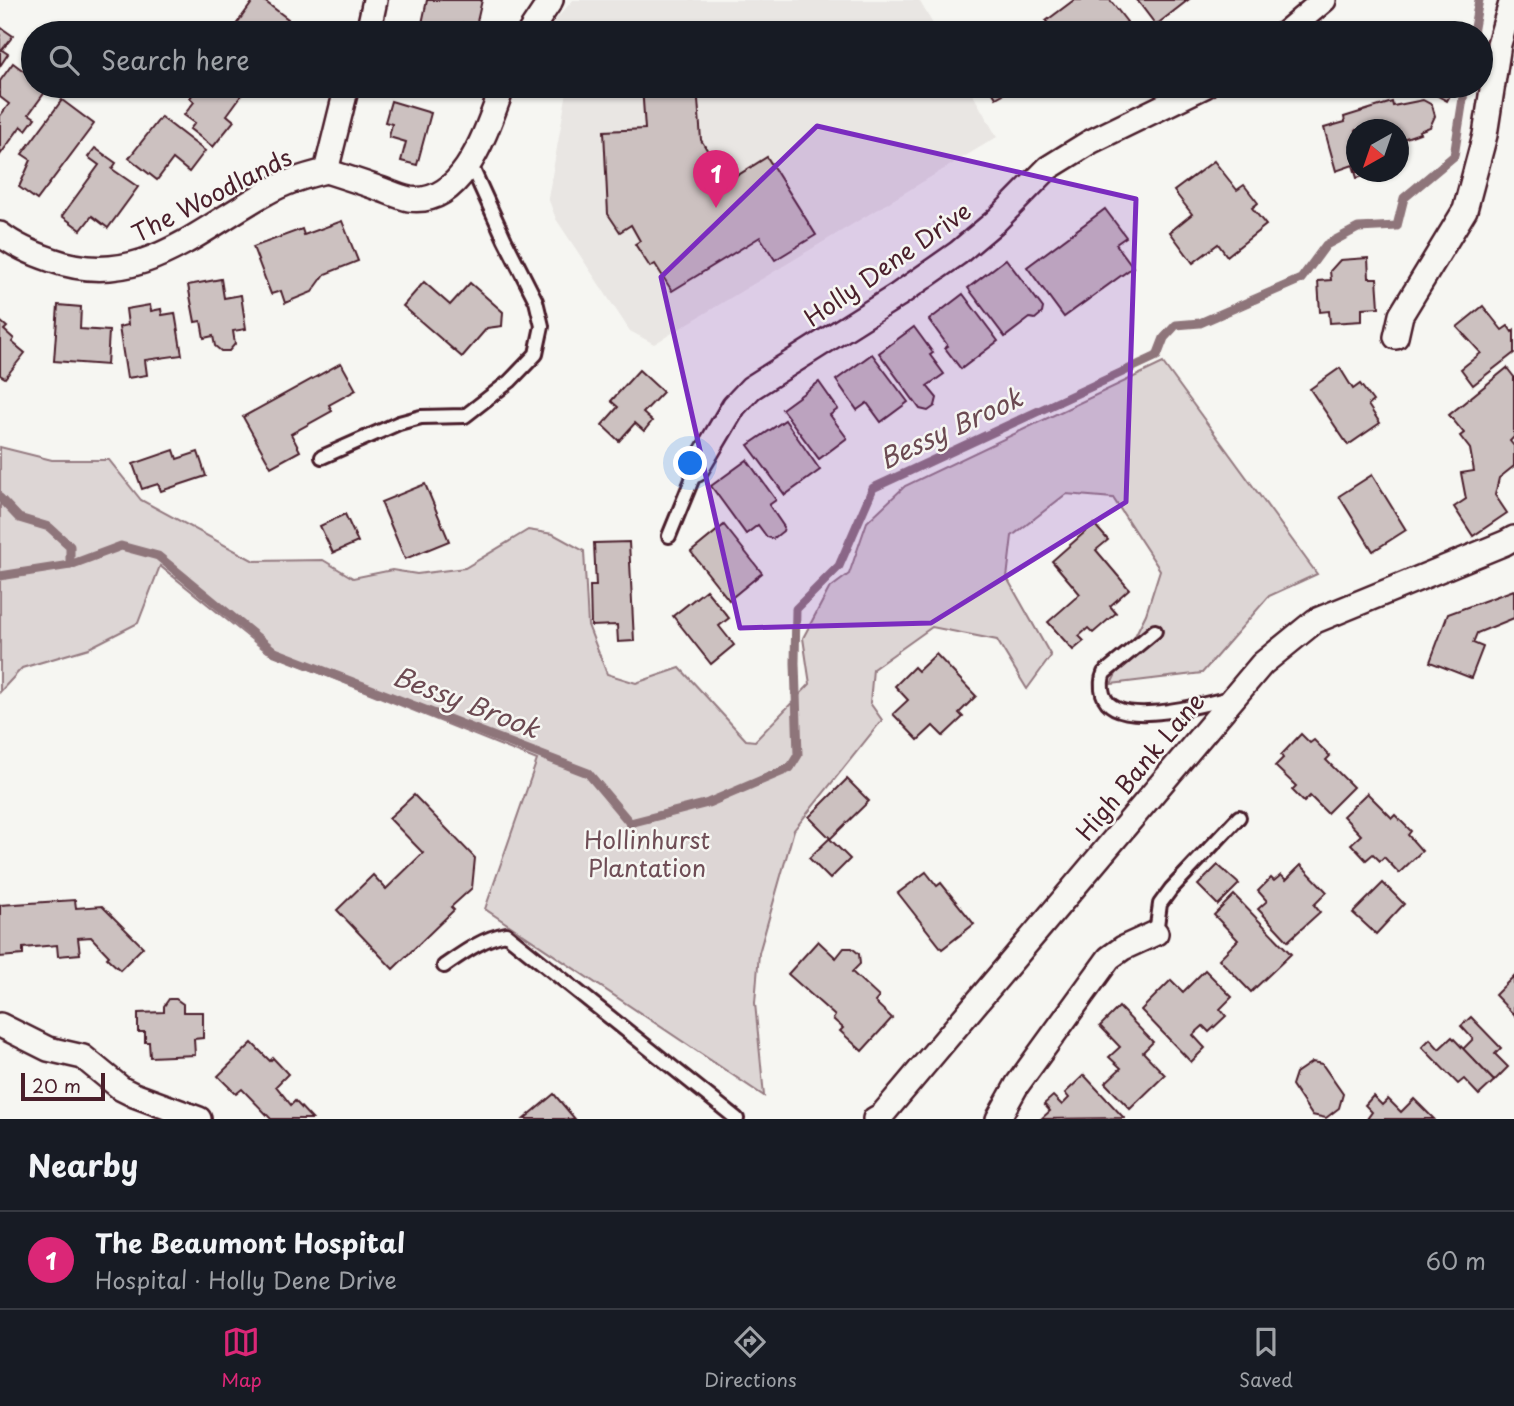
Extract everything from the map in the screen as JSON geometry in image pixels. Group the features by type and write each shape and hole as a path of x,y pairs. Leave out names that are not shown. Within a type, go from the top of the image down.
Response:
{"street":[{"path":"371,21 375,0"},
{"path":"537,21 551,0"},
{"path":"1299,21 1324,0"},
{"path":"1493,83 1499,44 1512,0"},
{"name":"The Woodlands","path":"0,234 38,255 68,266 102,270 141,263 180,246 266,192 294,179 326,171 344,98"},
{"path":"326,171 410,199 428,197 445,190 470,163 498,98"},
{"name":"Holly Dene Drive","path":"696,470 734,406 751,388 898,295 958,253 996,221 1048,168 1090,142 1180,98"},
{"path":"1395,343 1401,315 1465,210 1485,135 1491,98"},
{"name":"High Bank Lane","path":"882,1118 1262,664 1315,621 1514,538"},
{"path":"998,1119 1017,1086 1109,958 1123,948 1156,933"},
{"path":"0,1025 48,1049 83,1057 134,1096 199,1119"}],"lane":[{"path":"322,457 399,423 421,417 465,416 510,381 536,354 542,326 536,301 470,163"},
{"path":"669,536 696,470"},
{"path":"1155,631 1104,673 1102,691 1112,707 1124,711 1151,713 1234,697"},
{"path":"1156,933 1160,904 1239,817"},
{"path":"444,966 495,936 506,934 737,1119"}],"highlighted area":[{"path":"817,126 1136,199 1126,502 931,623 740,628 661,277"}],"shaded area":[{"path":"573,0 919,0 931,21 555,21"},
{"path":"566,98 975,98 997,137 654,344 630,331 556,219 548,198"}],"green space":[{"name":"Hollinhurst Plantation","path":"1163,363 1317,574 1269,596 1202,673 1111,684 1146,614 1160,570 1113,498 1066,494 1012,536 1007,578 1051,656 1027,689 997,640 932,627 873,669 870,703 882,720 794,830 759,953 755,1003 764,1096 485,909 537,760 267,652 160,566 138,623 89,648 22,668 0,692 0,447 52,460 109,460 141,500 254,561 323,560 353,578 392,570 417,574 465,568 528,530 553,534 584,551 588,625 607,674 636,683 680,668 746,740 755,741 810,684 803,638 829,589 849,574 867,522 905,486"}],"building":[{"path":"254,0 263,0 288,19 287,21 239,21"},
{"path":"427,0 482,0 477,21 423,21"},
{"path":"1074,0 1110,0 1126,21 1046,21"},
{"path":"1137,0 1188,0 1161,21 1153,21"},
{"path":"0,27 13,36 2,50 8,54 0,66"},
{"path":"13,63 21,69 21,98 41,98 29,114 35,118 26,130 21,126 0,155 0,116 9,104 0,97 0,81"},
{"path":"190,98 239,98 227,115 234,121 213,147 190,129 195,123 184,115 194,102"},
{"path":"643,98 698,98 701,140 727,182 767,157 816,235 775,260 760,237 672,291 655,264 650,267 635,244 640,241 631,225 620,232 608,214 604,131 645,129"},
{"path":"62,100 94,124 37,200 19,187 31,160 22,154"},
{"path":"1423,100 1432,105 1435,116 1430,127 1409,137 1409,119 1346,119 1346,167 1336,171 1324,128 1345,122 1344,117 1392,102 1393,106"},
{"path":"391,101 431,113 417,165 401,161 406,142 389,137 392,124 385,122"},
{"path":"161,117 205,151 189,172 173,159 157,180 129,158"},
{"path":"95,148 116,163 112,169 138,187 108,228 92,216 81,230 62,216 99,165 88,157"},
{"path":"1214,161 1237,190 1244,185 1258,203 1252,208 1266,225 1227,256 1218,244 1193,263 1170,232 1192,214 1174,191"},
{"path":"1105,209 1126,237 1116,244 1133,267 1064,317 1027,267"},
{"path":"342,221 358,261 325,274 312,292 285,303 281,291 271,294 253,247 302,229 304,235"},
{"path":"1368,258 1369,278 1377,278 1379,307 1362,308 1362,321 1330,323 1329,311 1320,312 1318,281 1331,280 1330,271 1340,260"},
{"path":"1006,259 1043,308 1042,313 1035,319 1030,318 1005,337 968,288"},
{"path":"221,279 224,298 241,295 246,329 233,331 235,344 229,351 221,351 215,346 213,336 204,338 201,321 195,322 188,285"},
{"path":"424,282 450,305 470,283 503,312 502,326 487,328 462,357 403,306"},
{"path":"963,294 998,341 961,369 929,320"},
{"path":"58,305 81,307 80,329 109,331 107,365 54,361"},
{"path":"150,305 151,311 161,309 162,315 175,313 182,355 145,360 147,375 127,378 119,327 128,325 126,309"},
{"path":"1483,306 1502,330 1508,326 1512,332 1514,330 1514,353 1473,385 1461,369 1481,353 1457,327"},
{"path":"0,321 7,327 4,330 14,339 12,342 25,353 5,378 0,375"},
{"path":"914,327 944,374 927,386 937,398 935,406 928,411 920,409 879,353"},
{"path":"872,354 908,402 881,422 867,403 857,410 836,380"},
{"path":"341,363 356,390 329,405 332,411 291,434 300,451 271,467 243,417"},
{"path":"1340,368 1353,389 1360,384 1373,401 1368,405 1380,423 1348,445 1310,389"},
{"path":"1507,368 1514,377 1514,437 1510,441 1514,446 1514,466 1499,478 1495,495 1507,513 1473,536 1454,507 1466,499 1461,473 1474,471 1470,449 1460,436 1464,433 1449,415"},
{"path":"639,370 663,392 643,413 652,421 644,431 635,423 619,441 602,425 618,407 611,401"},
{"path":"819,382 838,409 830,415 847,438 819,459 782,409"},
{"path":"785,420 820,470 785,495 748,445"},
{"path":"174,450 177,459 198,452 206,476 161,491 158,484 142,489 133,464"},
{"path":"747,460 776,500 769,505 784,527 773,539 767,537 758,525 746,534 711,486"},
{"path":"1372,475 1406,530 1373,551 1339,496"},
{"path":"425,484 449,541 405,559 381,502"},
{"path":"345,514 358,542 333,553 320,526"},
{"path":"1094,524 1108,540 1096,550 1129,589 1110,606 1116,613 1093,633 1088,628 1079,636 1084,641 1073,650 1048,622 1080,594 1052,561"},
{"path":"724,525 762,573 729,600 691,552"},
{"path":"629,542 634,641 618,642 617,625 591,626 590,586 596,586 594,543"},
{"path":"706,590 729,618 719,626 734,645 711,664 673,616"},
{"path":"1514,590 1514,618 1477,633 1473,643 1483,647 1471,678 1430,662 1448,614"},
{"path":"936,654 976,696 959,713 963,717 943,736 933,726 918,740 893,714 908,700 895,686 914,667 918,671"},
{"path":"1301,734 1310,743 1314,740 1330,756 1326,760 1353,787 1327,813 1310,796 1304,802 1292,790 1296,786 1275,766 1283,758 1281,755"},
{"path":"847,779 869,801 830,839 850,859 830,879 809,858 830,838 809,817"},
{"path":"1367,793 1392,818 1395,815 1411,831 1408,835 1422,851 1399,873 1384,857 1380,861 1373,854 1366,860 1351,844 1361,835 1343,816"},
{"path":"414,795 475,858 472,888 451,907 454,910 393,969 337,910 373,875 386,889 423,853 389,818"},
{"path":"1218,865 1239,884 1218,905 1198,885"},
{"path":"1301,865 1327,892 1314,905 1320,912 1288,941 1258,909 1267,901 1258,891 1271,878 1274,881 1281,875 1286,880"},
{"path":"926,872 937,886 941,883 974,924 942,949 898,893"},
{"path":"1383,883 1404,904 1376,934 1353,913"},
{"path":"1234,895 1291,954 1251,992 1219,959 1238,940 1214,915"},
{"path":"75,900 76,908 102,906 143,947 120,970 91,937 78,938 80,954 58,956 57,945 23,948 23,955 0,957 0,905"},
{"path":"818,941 836,958 844,948 852,948 859,954 860,964 852,972 879,997 875,1002 892,1018 862,1051 840,1031 843,1028 833,1019 835,1016 788,974"},
{"path":"1205,970 1232,997 1220,1009 1226,1016 1209,1032 1203,1026 1193,1035 1205,1048 1191,1062 1141,1010 1171,980 1183,992"},
{"path":"1514,976 1514,1015 1495,995"},
{"path":"169,999 176,999 183,1004 183,1012 203,1012 203,1038 194,1039 195,1055 150,1057 145,1032 138,1032 138,1013 164,1012 164,1006"},
{"path":"1119,1007 1153,1042 1143,1052 1165,1075 1130,1109 1105,1083 1121,1068 1109,1057 1120,1047 1100,1026"},
{"path":"1471,1017 1501,1048 1495,1054 1508,1067 1494,1081 1463,1049 1473,1039 1461,1026"},
{"path":"1452,1037 1494,1081 1479,1095 1464,1079 1458,1084 1422,1047 1430,1039 1439,1049"},
{"path":"252,1043 270,1061 273,1058 288,1074 276,1086 291,1105 295,1101 312,1119 271,1119 242,1089 236,1094 218,1076"},
{"path":"1312,1062 1322,1064 1343,1094 1339,1108 1326,1118 1312,1115 1292,1085 1296,1073"},
{"path":"1084,1075 1124,1118 1041,1119 1050,1111 1044,1104 1053,1096 1062,1105 1069,1098 1065,1093"},
{"path":"554,1094 575,1119 524,1119"},
{"path":"1373,1096 1382,1105 1388,1099 1401,1112 1414,1099 1434,1119 1367,1119 1372,1112 1365,1105"}],"waterway":[{"name":"Bessy Brook","path":"1475,21 1479,0"},
{"name":"Bessy Brook","path":"0,576 70,565 121,546 158,556 275,652 588,773 630,823 708,803 790,768 798,755 796,609 839,566 873,488 1157,356 1164,338 1176,325 1200,323 1301,279 1326,245 1358,228 1397,226 1404,198 1454,156 1463,98"},
{"path":"0,498 19,518 49,527 70,546 70,565"}],"place":[{"name":"The Beaumont Hospital","path":"716,208"}]}
